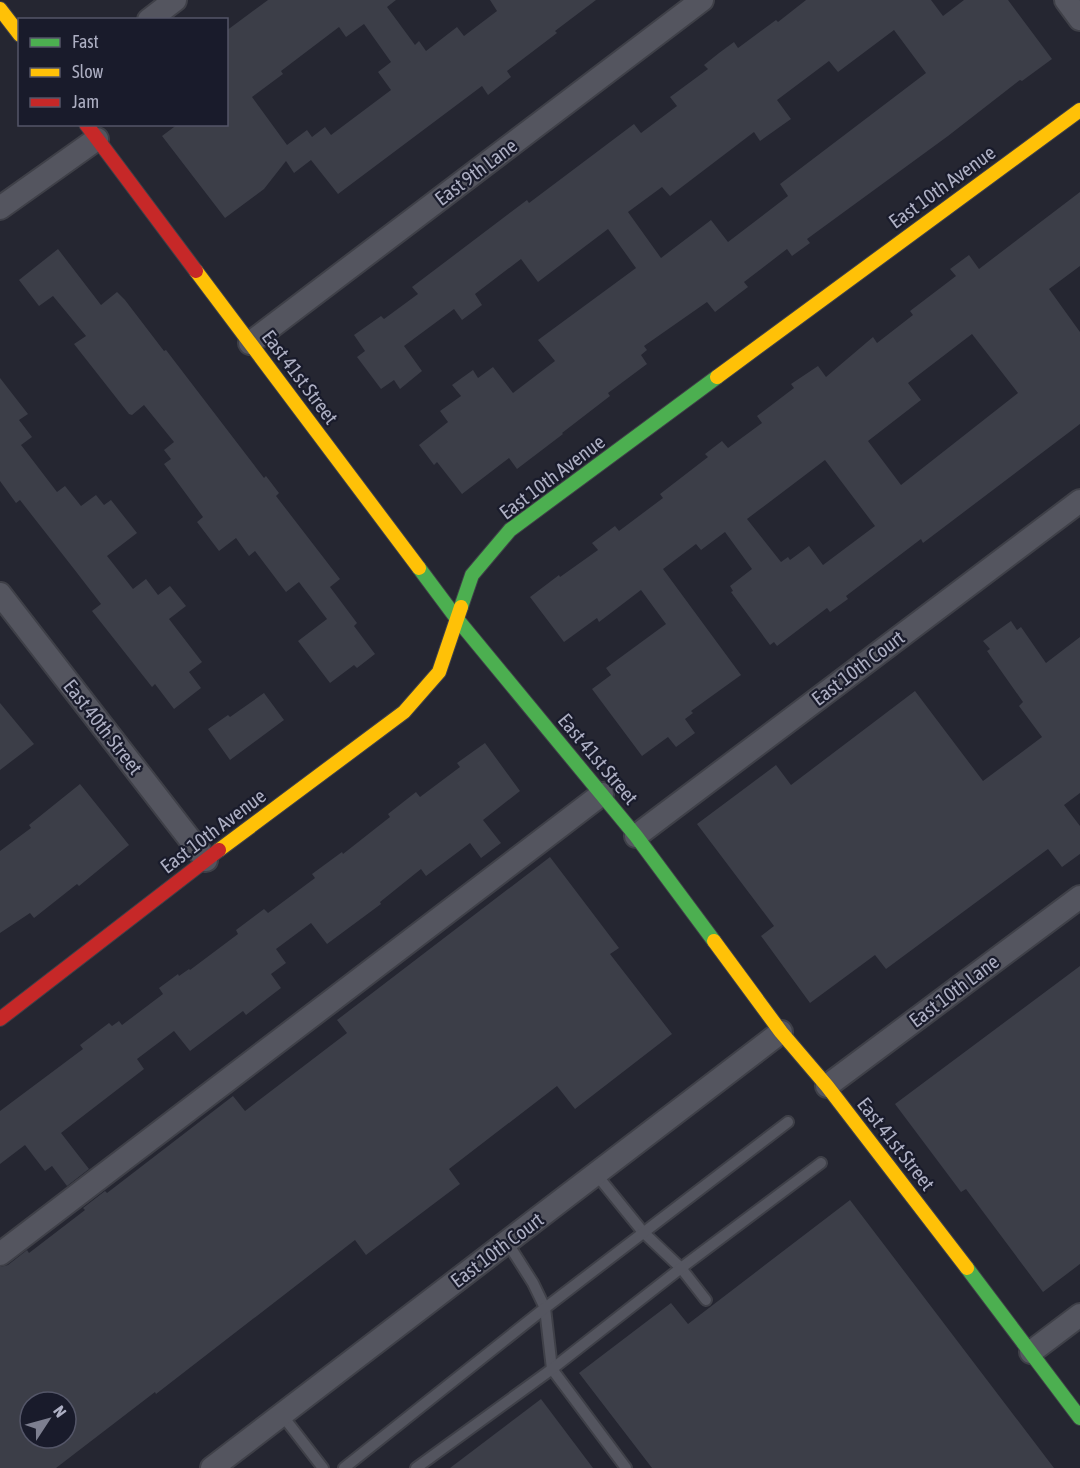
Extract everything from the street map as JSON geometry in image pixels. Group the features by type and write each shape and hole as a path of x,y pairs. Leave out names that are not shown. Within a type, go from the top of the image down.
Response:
{"street":[{"path":"152,18 175,0"},
{"name":"East 9th Lane","path":"250,344 702,0"},
{"path":"1066,0 1080,20"},
{"path":"0,9 18,32"},
{"name":"East 10th Avenue","path":"0,1019 206,860 404,712 438,672 472,575 510,530 1080,110"},
{"path":"0,208 91,132"},
{"name":"East 41st Street","path":"91,132 457,619 636,836 781,1032 827,1086 1080,1418"},
{"name":"East 10th Court","path":"636,836 1080,501"},
{"name":"East 40th Street","path":"0,594 206,860"},
{"path":"0,1254 602,794"},
{"name":"East 10th Lane","path":"827,1086 1080,897"},
{"name":"East 10th Court","path":"212,1468 781,1032"},
{"path":"1031,1352 1080,1315"}],"lane":[{"path":"344,1468 545,1308 788,1122"},
{"path":"416,1468 552,1370 681,1268 821,1163"},
{"path":"596,1174 644,1232 681,1268 706,1300"},
{"path":"507,1242 533,1283 545,1308 552,1370 626,1468"},
{"path":"282,1415 323,1468"}],"building":[{"path":"268,0 396,0 387,7 415,45 419,41 426,51 457,27 464,36 497,11 490,0 596,0 507,71 511,77 488,95 482,86 338,194 311,160 294,173 286,161 264,189 225,218 162,136 175,126 228,126 228,30","holes":["364,24 391,62 378,72 391,90 331,135 325,127 312,137 307,130 287,145 252,97 283,74 281,71 339,27 346,37"]},
{"path":"806,0 931,0 943,16 964,0 1008,0 1052,59 1022,81 1020,80 948,136 807,239 810,243 792,256 787,249 744,282 748,287 715,312 707,302 644,346 647,350 641,355 647,364 608,393 610,396 517,469 509,458 462,494 437,462 434,465 419,445 448,422 440,411 461,396 452,385 473,370 478,378 493,367 513,393 555,361 538,340 636,268 608,229 538,282 521,259 475,294 482,305 462,320 454,309 404,346 422,371 400,389 394,380 381,389 357,357 365,351 354,335 381,316 384,319 418,294 412,287 527,200 529,203 634,124 641,133 677,106 670,97 708,69 704,65 719,53 734,42 738,48 776,20 778,22","holes":["894,30 926,73 780,184 788,196 728,242 711,220 661,258 628,212 662,187 670,196 754,132 760,141 791,119 777,100 829,61 838,72"]},
{"path":"1080,192 1080,266 1049,289 1080,332 1080,424 923,543 921,539 846,596 848,599 830,612 827,608 777,646 774,642 770,645 731,592 733,591 730,586 752,569 725,532 701,550 696,544 663,569 741,675 691,711 693,713 685,719 695,733 676,747 668,737 642,756 592,689 611,675 606,668 666,624 641,590 599,622 597,618 564,642 530,597 598,550 592,543 615,526 619,531 663,498 660,494 708,457 705,454 722,441 728,448 762,423 757,416 794,388 791,384 818,366 826,377 873,337 877,343 913,315 910,311 956,276 950,269 969,255 979,269","holes":["972,334 1018,393 901,485 868,441 921,400 908,383","825,460 875,526 823,565 809,546 790,560 788,557 781,562 747,519"]},
{"path":"58,249 101,305 117,292 125,300 264,478 266,476 279,493 276,496 340,579 330,587 357,623 354,626 375,654 357,668 354,665 330,683 298,641 327,619 299,582 286,592 255,551 249,556 236,538 219,551 197,522 203,517 164,464 171,459 164,450 174,442 144,405 132,415 129,414 74,344 86,336 53,296 39,306 19,280"},
{"path":"0,378 28,414 19,420 32,437 21,445 57,492 65,486 81,506 96,495 104,505 111,500 137,533 107,556 133,589 146,579 158,595 170,586 186,606 169,619 202,662 189,672 201,688 174,709 155,684 152,687 92,611 101,604 20,500 16,503 0,481"},
{"path":"1011,621 1017,630 1021,627 1046,663 1080,637 1080,793 1064,805 1080,826 1080,854 1062,867 1048,849 886,969 875,955 810,1003 761,936 774,926 697,824 776,765 791,785 915,691 983,781 1042,737 1019,706 1023,702 987,651 990,649 983,641"},
{"path":"264,693 284,720 230,760 208,729 228,715 230,717"},
{"path":"0,703 34,744 0,770"},
{"path":"485,743 520,791 483,820 501,843 481,858 470,843 426,876 421,869 380,902 381,904 327,944 311,923 276,949 286,963 271,974 281,988 246,1015 243,1011 190,1051 174,1031 137,1059 144,1069 61,1133 89,1169 67,1186 52,1166 45,1171 25,1145 0,1164 0,1111 83,1049 80,1045 109,1023 112,1026 119,1021 122,1025 163,994 159,988 178,974 179,976 190,970 238,934 236,930 264,909 268,913 315,878 312,874 342,852 343,854 390,817 388,814 416,792 420,797 460,767 457,763"},
{"path":"80,784 129,845 79,886 77,884 34,918 30,913 0,933 0,851 31,828 29,825"},
{"path":"550,857 619,948 610,954 672,1034 575,1109 557,1086 449,1169 460,1184 366,1255 355,1240 56,1468 0,1468 0,1267 8,1265 27,1250 29,1253 85,1210 83,1208 105,1191 107,1193 233,1096 245,1111 347,1033 337,1020"},
{"path":"1080,966 1080,1264 1043,1292 966,1189 961,1192 895,1104"},
{"path":"850,1200 1054,1468 652,1468 579,1373 671,1303 688,1324"},
{"path":"541,1399 593,1468 450,1468"}],"traffic: fast":[{"path":"461,607 472,575 510,530 717,377"},
{"path":"419,568 457,619 636,836 714,941"},
{"path":"967,1268 1080,1418"}],"traffic: slow":[{"path":"0,9 18,32"},
{"path":"717,377 1080,110"},
{"path":"196,271 419,568"},
{"path":"219,850 404,712 439,672 461,607"},
{"path":"714,941 781,1032 827,1086 967,1268"}],"traffic: jam":[{"path":"87,126 196,271"},
{"path":"0,1019 219,850"}]}
